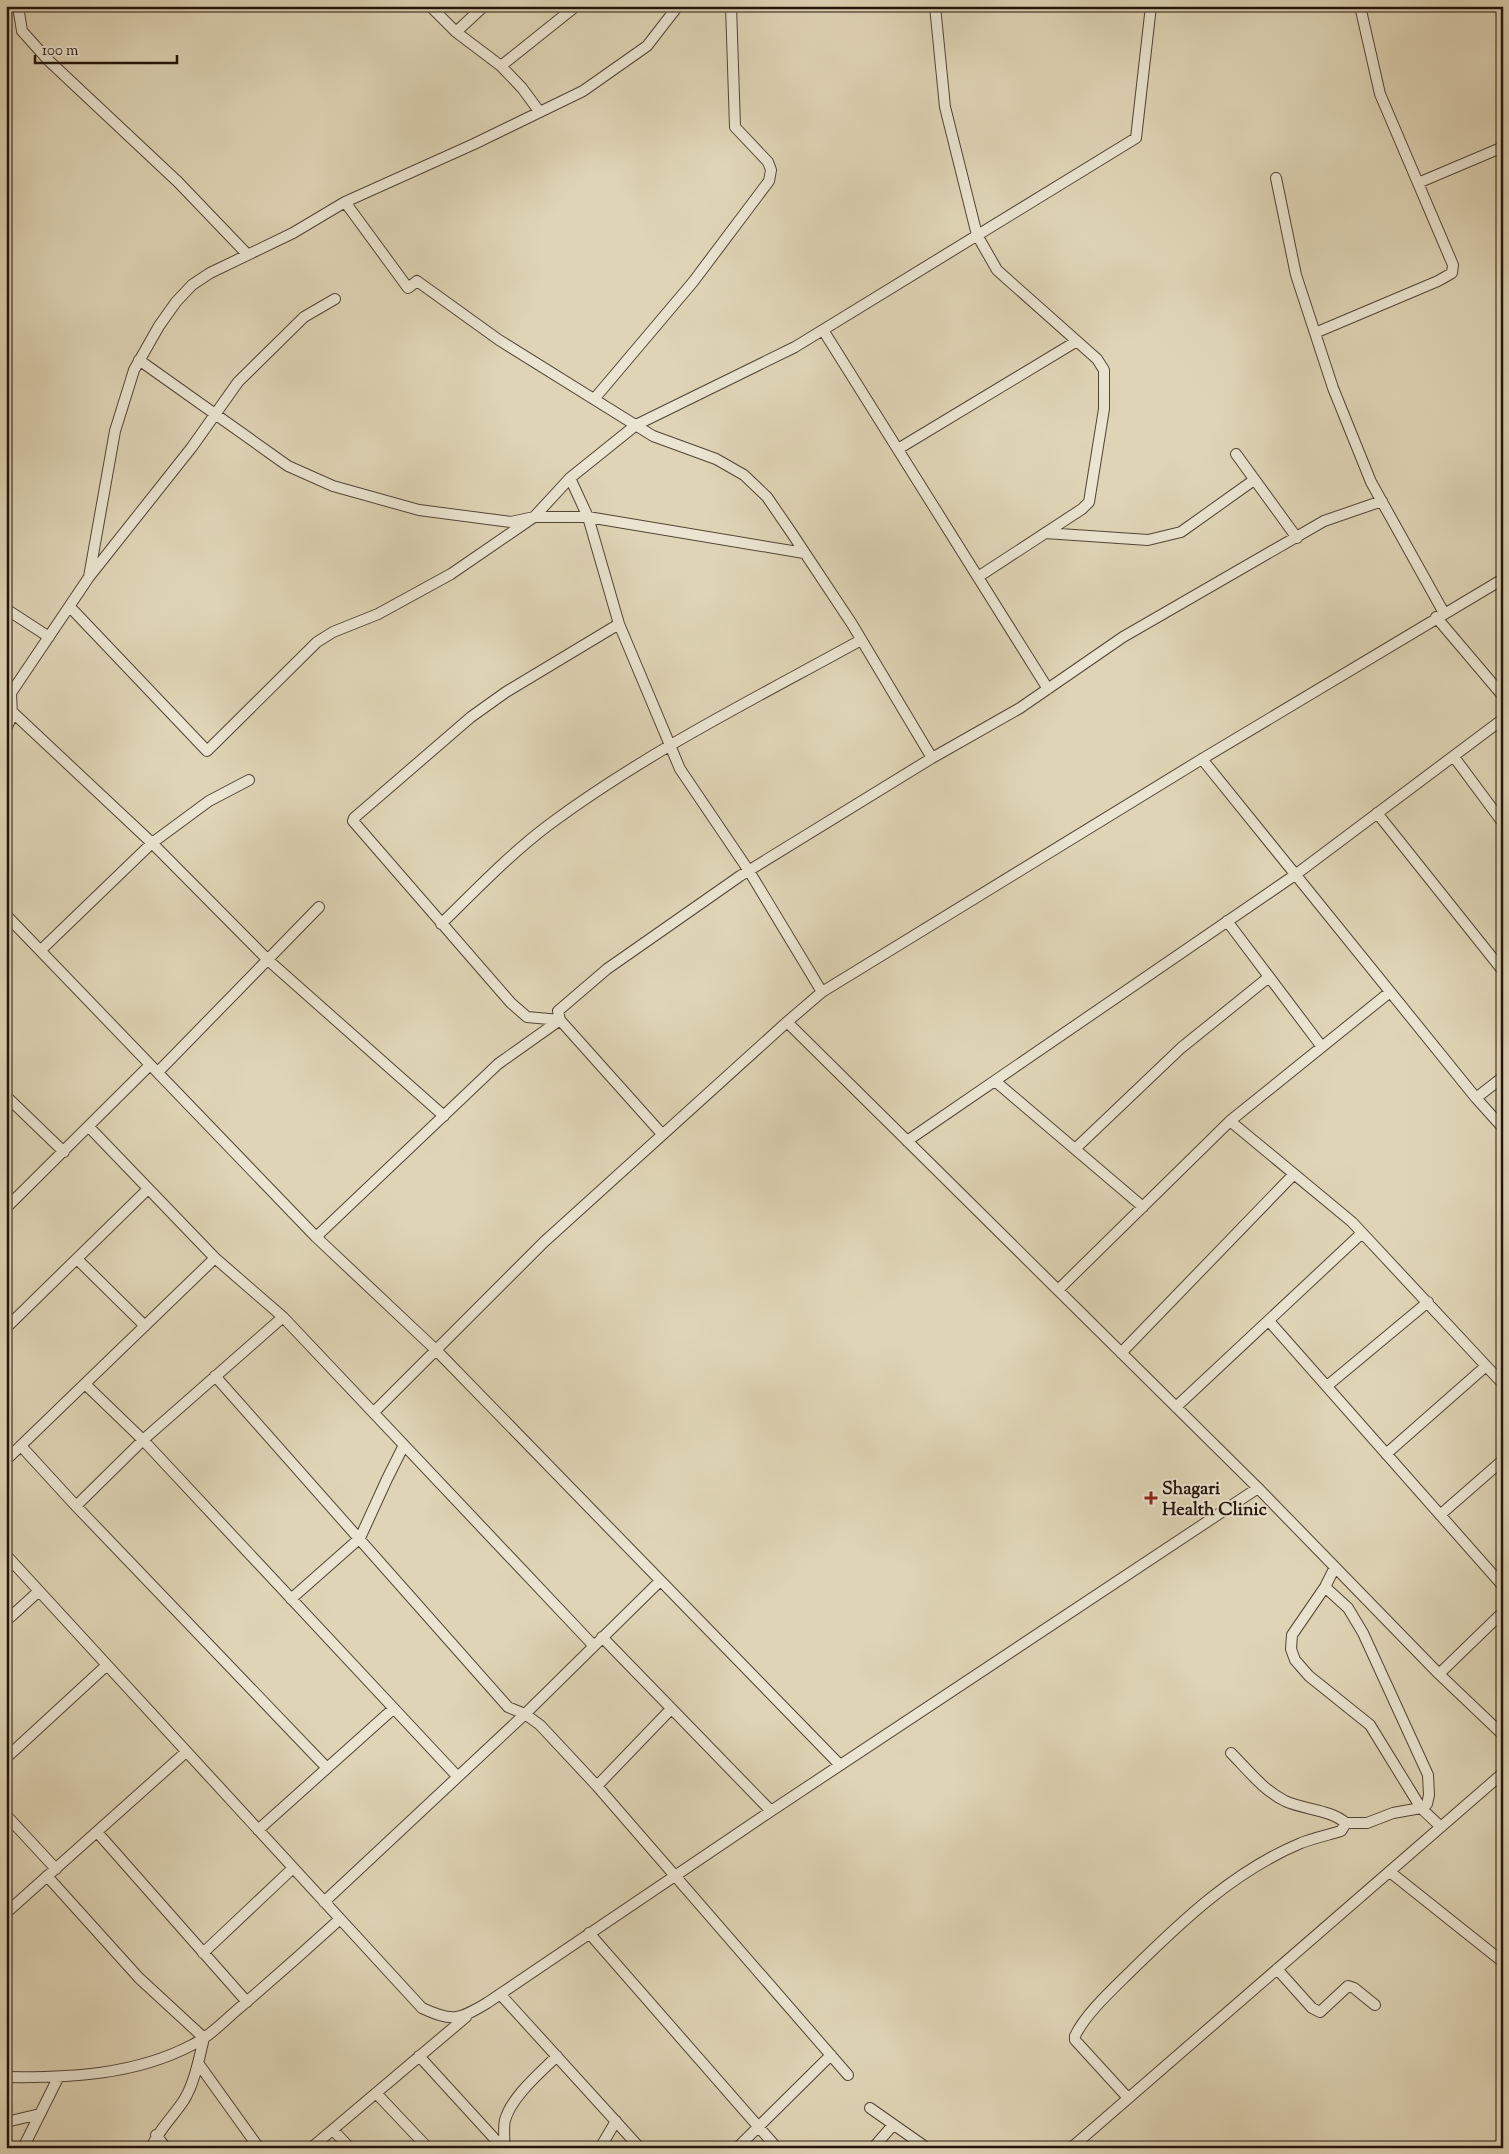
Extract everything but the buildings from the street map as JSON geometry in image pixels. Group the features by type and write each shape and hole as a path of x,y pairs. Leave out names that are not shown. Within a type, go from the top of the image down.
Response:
{"street":[{"path":"18,6 22,30 48,60 178,182 247,254"},
{"path":"430,6 456,32 501,66 522,88 539,111"},
{"path":"456,32 484,6"},
{"path":"501,66 576,6"},
{"path":"89,577 116,431 134,370 158,326 192,285 210,272 293,233 345,202 474,144 583,91 630,60 647,46 678,6"},
{"path":"595,398 693,282 769,181 771,170 768,162 735,127 731,6"},
{"path":"935,6 945,107 977,235 997,270 1097,358 1104,370 1104,409 1089,502 978,578"},
{"path":"70,606 207,751 317,642 333,632 378,614 451,574 534,517 570,478 636,425 795,347 1136,138 1150,6"},
{"path":"1315,333 1438,281 1452,273 1453,265 1380,94 1360,6"},
{"path":"1418,183 1503,147"},
{"path":"1276,178 1296,276 1333,388 1371,482 1440,615 1503,696"},
{"path":"345,202 408,288 417,281 499,340 595,398 653,436 716,459 744,475 767,497 861,640 932,758"},
{"path":"6,729 12,716 9,709 11,693 89,577 192,447 238,382 304,317 335,299"},
{"path":"823,330 1048,689"},
{"path":"898,449 1077,341"},
{"path":"139,360 288,466 333,486 419,510 511,522 534,517 588,517 804,553"},
{"path":"1236,454 1297,538"},
{"path":"570,478 588,517 619,624 680,769 749,871 822,992"},
{"path":"1045,533 1148,540 1181,532 1254,480"},
{"path":"662,1134 560,1020 558,1011 607,969 749,871 932,758 1020,708 1123,637 1324,521 1382,501"},
{"path":"374,1412 544,1242 822,992 1202,759 1503,578"},
{"path":"6,609 49,637"},
{"path":"560,1020 527,1017 511,1003 356,825 354,818 471,717 506,692 619,624"},
{"path":"441,924 498,868 548,825 595,792 670,746 861,640"},
{"path":"9,709 152,842 268,960 444,1116"},
{"path":"907,1141 1295,875 1454,758 1503,719"},
{"path":"1454,758 1503,823"},
{"path":"1202,759 1476,1098 1503,1128"},
{"path":"41,950 152,842 209,801 249,780"},
{"path":"1377,813 1503,971"},
{"path":"158,1072 319,907"},
{"path":"6,914 316,1237 437,1350 659,1582 840,1765"},
{"path":"1227,921 1322,1046"},
{"path":"1075,1149 1181,1048 1269,977"},
{"path":"1058,1290 1230,1121 1390,992"},
{"path":"316,1237 498,1064 560,1020"},
{"path":"787,1022 1258,1488 1439,1674 1503,1735"},
{"path":"6,1208 150,1064"},
{"path":"1476,1098 1503,1077"},
{"path":"995,1081 1142,1206"},
{"path":"6,1096 64,1152"},
{"path":"1230,1121 1352,1222 1503,1384"},
{"path":"89,1127 215,1258 284,1317 593,1646"},
{"path":"1121,1353 1294,1174"},
{"path":"6,1328 148,1189"},
{"path":"1176,1407 1362,1233"},
{"path":"6,1460 215,1258"},
{"path":"77,1259 145,1326"},
{"path":"1327,1386 1428,1302"},
{"path":"76,1506 143,1440 284,1317"},
{"path":"1269,1321 1503,1586"},
{"path":"1386,1454 1486,1366"},
{"path":"215,1376 508,1707 526,1714 540,1725 597,1786 848,2076"},
{"path":"85,1384 143,1440 457,1776"},
{"path":"291,1599 360,1538 386,1479 404,1445"},
{"path":"21,1446 327,1768"},
{"path":"1440,1515 1503,1460"},
{"path":"311,2148 470,2013 770,1811 1258,1488"},
{"path":"6,1555 422,2008 440,2017 452,2018 470,2013"},
{"path":"1335,1567 1325,1587 1292,1636 1291,1649 1295,1660 1309,1676 1370,1725 1421,1808 1441,1827"},
{"path":"324,1902 457,1776 526,1714 659,1582"},
{"path":"1231,1752 1268,1791 1286,1801 1337,1816 1346,1823 1367,1823 1393,1813 1421,1808 1427,1804 1429,1795 1428,1775 1363,1633 1348,1608 1325,1587"},
{"path":"6,1621 39,1591"},
{"path":"1439,1674 1503,1612"},
{"path":"602,1637 770,1811"},
{"path":"6,1758 107,1665"},
{"path":"258,1830 393,1709"},
{"path":"597,1786 671,1709"},
{"path":"6,1913 186,1752"},
{"path":"1071,2148 1503,1773"},
{"path":"6,1815 56,1869"},
{"path":"1128,2098 1075,2040 1077,2032 1099,2005 1186,1918 1235,1878 1264,1860 1303,1842 1341,1831 1346,1823"},
{"path":"97,1832 247,2002"},
{"path":"203,1953 293,1868"},
{"path":"1390,1872 1503,1962"},
{"path":"47,1876 139,1978 204,2038"},
{"path":"6,2078 58,2078 141,2065 192,2045 204,2038 247,2002 340,1919"},
{"path":"589,1933 777,2148"},
{"path":"1277,1969 1312,2008 1320,2012 1348,1986 1354,1988 1376,2004"},
{"path":"500,1994 640,2148"},
{"path":"151,2148 156,2135 174,2116 185,2098 198,2062 204,2038"},
{"path":"737,2148 831,2055"},
{"path":"419,2056 504,2148"},
{"path":"504,2148 505,2120 524,2089 556,2056"},
{"path":"198,2062 259,2148"},
{"path":"23,2148 58,2078"},
{"path":"376,2093 428,2148"},
{"path":"870,2108 928,2148"},
{"path":"6,2122 40,2114"},
{"path":"486,2129 505,2120"},
{"path":"600,2148 616,2122"},
{"path":"873,2148 893,2124"},
{"path":"333,2130 350,2148"},
{"path":"156,2135 166,2148"}],"place":[{"name":"Shagari Health Clinic","path":"1151,1498"}]}
